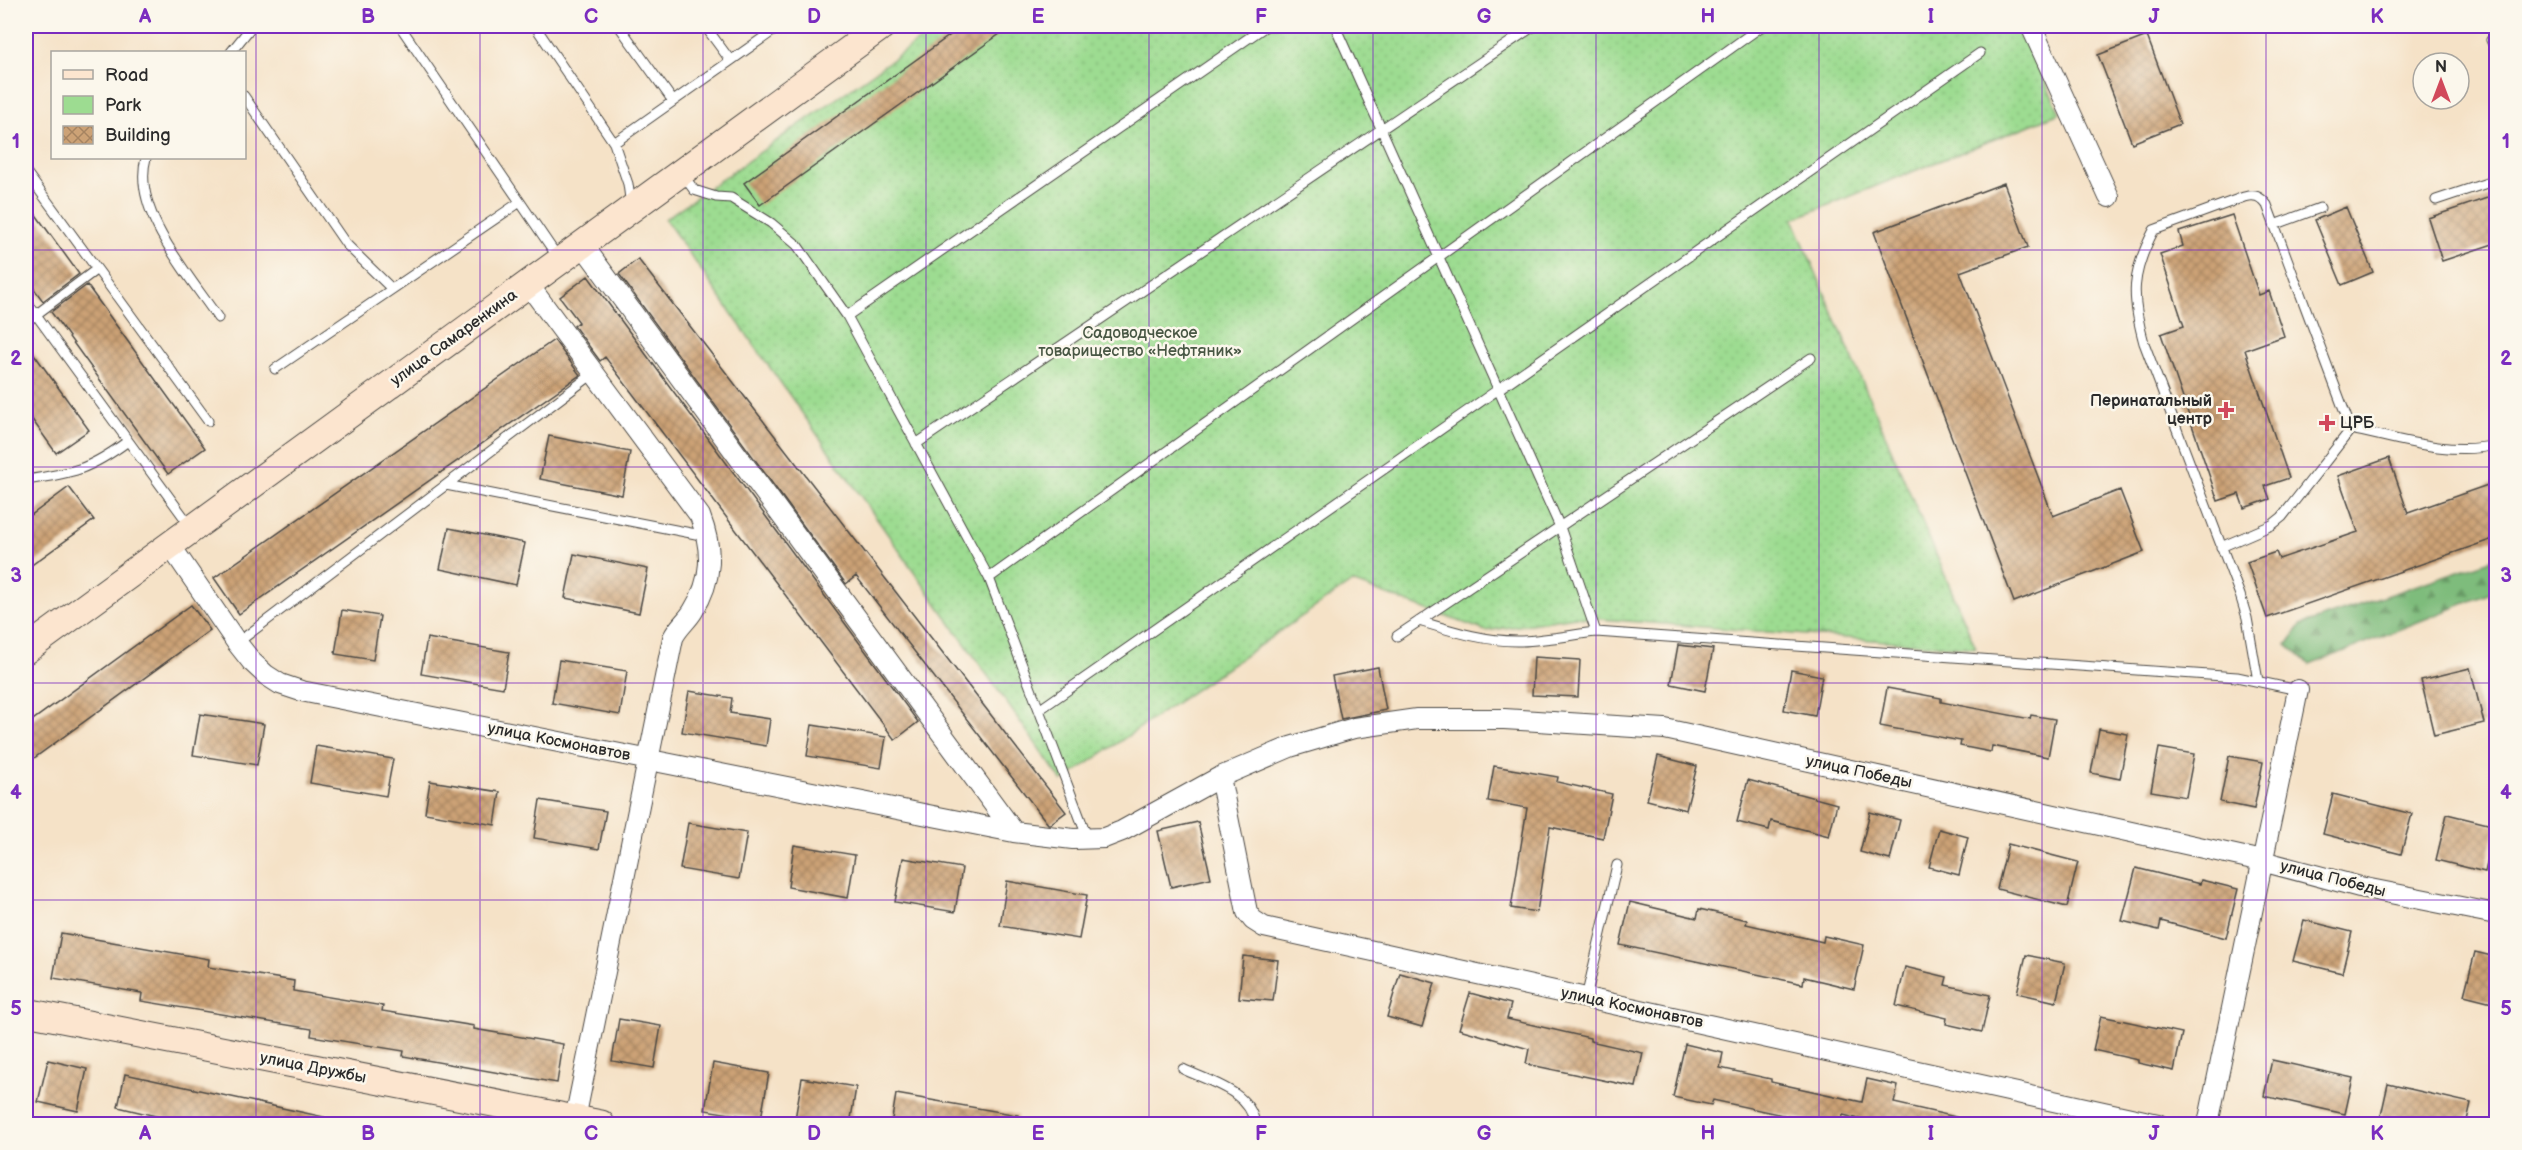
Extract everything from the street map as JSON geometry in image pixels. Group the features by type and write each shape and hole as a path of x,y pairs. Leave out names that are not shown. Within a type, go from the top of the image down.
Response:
{"main road":[{"name":"улица Самаренкина","path":"26,650 882,26"},
{"name":"улица Дружбы","path":"26,1012 584,1123"}],"street":[{"path":"2031,26 2109,197"},
{"path":"582,244 1014,832"},
{"path":"528,284 700,516 708,537 710,560 709,577 696,607 673,638 584,1123"},
{"name":"улица Космонавтов","path":"170,545 237,643 266,675 280,684 301,691 1014,832 1088,840"},
{"path":"2208,1125 2298,690"},
{"name":"улица Победы","path":"1088,840 1104,838 1122,831 1220,777 1290,747 1354,728 1417,719 1504,719 1665,729 2262,861 2360,887 2496,914"},
{"name":"улица Космонавтов","path":"1220,777 1247,912 1253,920 1264,927 2158,1125"}],"lane":[{"path":"232,51 252,26"},
{"path":"400,26 560,260"},
{"path":"535,26 614,143 628,184 632,208"},
{"path":"619,26 673,101"},
{"path":"705,26 730,60"},
{"path":"614,143 780,26"},
{"path":"847,316 1266,26"},
{"path":"1335,26 1560,526 1596,632"},
{"path":"916,444 1534,26"},
{"path":"988,578 1762,26"},
{"path":"2491,40 2496,51"},
{"path":"1039,710 1980,53"},
{"path":"246,99 346,244 392,289"},
{"path":"146,159 145,193 154,224 219,318"},
{"path":"26,172 208,421"},
{"path":"681,172 694,190 716,197 731,198 771,223 797,245 847,316 988,578 1088,840"},
{"path":"2436,200 2496,180"},
{"path":"2258,681 2244,608 2144,343 2135,309 2135,278 2142,254 2154,230 2253,194 2261,197 2267,206 2351,429"},
{"path":"275,369 520,202"},
{"path":"2274,225 2320,208"},
{"path":"26,322 97,269"},
{"path":"26,301 192,529"},
{"path":"1396,636 1811,358"},
{"path":"237,643 594,373"},
{"path":"2351,429 2427,446 2453,449 2496,445"},
{"path":"2222,547 2266,528 2282,517 2351,429"},
{"path":"26,480 87,468 102,461 128,441"},
{"path":"446,486 708,537"},
{"path":"1419,621 1470,636 1520,641 1596,632 2141,670 2258,681 2298,690"},
{"path":"1586,998 1617,865"},
{"path":"1183,1069 1241,1097 1253,1113 1255,1125"}],"green space":[{"name":"Садоводческое товарищество «Нефтяник»","path":"940,26 2019,26 2060,113 1793,219 1976,648 1575,617 1486,631 1352,582 1062,781 665,219"},
{"path":"2496,558 2496,591 2310,665 2287,645 2301,625"}],"building":[{"path":"963,26 1011,26 760,205 744,183"},
{"path":"2147,36 2180,124 2132,143 2098,55"},
{"path":"2004,183 2028,247 1960,272 2053,516 2120,490 2144,552 2014,602 1874,232"},
{"path":"2496,195 2496,243 2442,261 2428,218"},
{"path":"26,201 79,274 43,301 26,278"},
{"path":"2346,207 2373,272 2342,285 2315,220"},
{"name":"Перинатальный центр","path":"2232,215 2259,295 2269,291 2284,336 2245,350 2289,478 2265,486 2270,499 2244,508 2239,494 2218,501 2161,334 2184,326 2160,254 2183,246 2179,232"},
{"path":"638,259 1066,812 1048,824 856,576 846,584 619,274"},
{"path":"588,276 918,722 895,740 605,357 600,361 574,326 579,322 560,297"},
{"path":"87,285 205,448 168,474 51,312"},
{"path":"554,340 580,375 239,614 214,578"},
{"path":"26,343 89,430 56,453 26,411"},
{"path":"549,436 630,452 622,495 540,479"},
{"path":"2389,458 2408,513 2496,482 2496,538 2267,618 2247,562 2276,552 2279,559 2358,532 2338,476"},
{"path":"69,487 94,520 26,569 26,519"},
{"path":"449,528 525,543 516,585 440,569"},
{"path":"574,554 648,569 639,613 565,598"},
{"path":"191,605 210,630 26,764 26,725"},
{"path":"342,610 380,616 373,660 335,654"},
{"path":"427,638 509,652 503,688 421,674"},
{"path":"1678,645 1713,649 1705,691 1671,684"},
{"path":"1534,657 1580,660 1578,697 1532,695"},
{"path":"559,660 627,671 620,715 552,703"},
{"path":"1378,667 1386,710 1341,719 1332,676"},
{"path":"2470,668 2484,723 2434,735 2421,680"},
{"path":"1791,670 1822,676 1815,716 1784,710"},
{"path":"1887,688 1941,698 1941,702 2030,719 2031,715 2055,719 2048,757 1992,746 1991,752 1960,746 1961,741 1880,726"},
{"path":"689,691 732,698 730,713 770,719 766,746 682,732"},
{"path":"200,714 264,724 257,765 193,755"},
{"path":"812,725 886,737 881,768 807,756"},
{"path":"2099,729 2128,734 2120,779 2091,773"},
{"path":"316,746 393,759 386,796 310,783"},
{"path":"2159,748 2194,754 2186,797 2151,791"},
{"path":"1658,756 1697,766 1686,810 1647,800"},
{"path":"2229,756 2263,762 2254,809 2220,802"},
{"path":"1494,766 1558,777 1557,782 1612,794 1603,838 1550,827 1537,912 1511,908 1527,808 1488,801"},
{"path":"1748,780 1837,804 1829,836 1771,821 1769,830 1737,822"},
{"path":"430,781 500,792 495,825 425,813"},
{"path":"2333,794 2412,814 2401,854 2323,834"},
{"path":"540,800 606,811 599,849 534,838"},
{"path":"1870,812 1900,820 1890,860 1860,852"},
{"path":"2447,814 2496,826 2485,872 2436,860"},
{"path":"1198,822 1211,878 1171,887 1158,831"},
{"path":"688,823 747,833 739,879 680,869"},
{"path":"1939,829 1968,837 1959,875 1929,867"},
{"path":"2008,844 2078,862 2067,907 1997,889"},
{"path":"794,845 855,855 848,898 788,887"},
{"path":"903,858 962,868 955,912 895,902"},
{"path":"2136,868 2200,884 2201,880 2238,889 2226,938 2161,921 2159,930 2122,921"},
{"path":"1007,881 1087,895 1079,939 1000,926"},
{"path":"1630,902 1697,918 1699,909 1747,920 1746,924 1823,942 1824,936 1864,945 1854,989 1804,977 1803,984 1620,945"},
{"path":"2304,920 2352,932 2342,973 2293,961"},
{"path":"61,933 209,959 208,967 294,981 293,991 383,1006 382,1011 563,1044 557,1083 403,1056 404,1051 311,1036 312,1029 141,1001 142,993 53,978"},
{"path":"2475,952 2496,957 2496,1003 2464,995"},
{"path":"2026,955 2065,963 2056,1002 2017,993"},
{"path":"1243,956 1278,960 1273,1001 1239,998"},
{"path":"1905,967 1947,977 1945,985 1990,995 1982,1032 1946,1024 1947,1018 1896,1006"},
{"path":"1400,973 1435,983 1422,1027 1387,1017"},
{"path":"1470,993 1511,1004 1507,1019 1643,1053 1636,1087 1526,1064 1529,1049 1459,1029"},
{"path":"2101,1016 2182,1033 2174,1071 2093,1050"},
{"path":"619,1019 661,1026 654,1068 612,1061"},
{"path":"1685,1044 1723,1053 1720,1068 1862,1102 1867,1079 1898,1086 1894,1103 1956,1117 1955,1125 1883,1125 1843,1115 1841,1125 1828,1125 1713,1100 1711,1105 1673,1097"},
{"path":"48,1060 87,1069 78,1111 38,1102"},
{"path":"2272,1060 2353,1078 2345,1114 2264,1096"},
{"path":"713,1063 769,1073 761,1119 705,1110"},
{"path":"125,1074 324,1117 323,1125 193,1125 118,1107"},
{"path":"802,1078 856,1087 850,1125 794,1125"},
{"path":"2388,1084 2471,1103 2466,1125 2400,1125 2380,1120"},
{"path":"896,1094 1018,1115 1017,1125 891,1125"}],"place":[{"name":"Перинатальный центр","path":"2226,410"},
{"name":"ЦРБ","path":"2327,423"}]}
